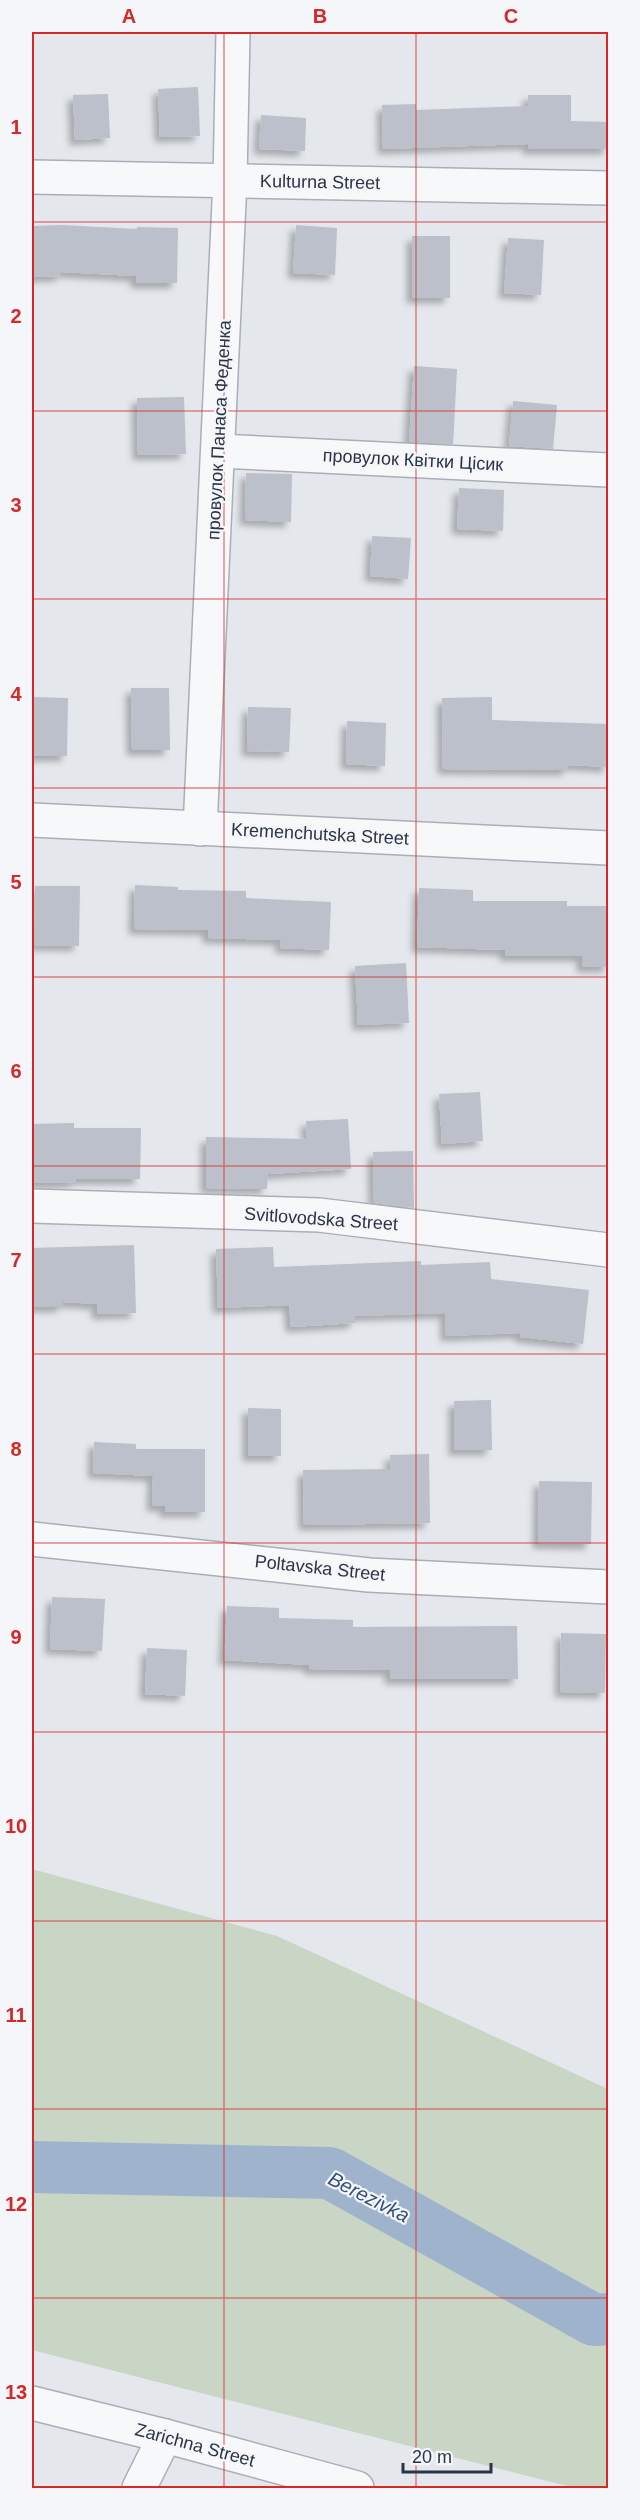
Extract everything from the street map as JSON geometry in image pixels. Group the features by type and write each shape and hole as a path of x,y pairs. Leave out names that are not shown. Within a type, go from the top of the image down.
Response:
{"street":[{"name":"провулок Панаса Феденка","path":"200,829 230,180 233,32"},
{"name":"Kulturna Street","path":"32,177 609,189"},
{"name":"провулок Квітки Цісик","path":"218,451 609,470"},
{"name":"Kremenchutska Street","path":"32,820 609,848"},
{"name":"Svitlovodska Street","path":"32,1206 320,1215 609,1250"},
{"name":"Poltavska Street","path":"32,1539 369,1575 609,1587"},
{"name":"Zarichna Street","path":"32,2403 357,2488"},
{"path":"139,2488 165,2436"}],"green space":[{"path":"32,1869 277,1936 608,2089 608,2488 575,2488 32,2350"}],"building":[{"path":"198,87 200,136 160,137 158,89"},
{"path":"108,94 110,138 75,140 73,95"},
{"path":"528,95 571,95 571,121 609,122 609,149 528,149 528,144 383,149 382,105 416,104 416,110 528,106"},
{"path":"261,115 306,118 305,151 259,149"},
{"path":"62,225 137,229 137,227 178,228 177,283 136,283 136,276 61,272 61,276 32,277 32,226"},
{"path":"296,225 337,228 335,275 293,273"},
{"path":"412,236 450,236 450,298 412,298"},
{"path":"508,238 544,240 541,295 504,293"},
{"path":"414,366 457,369 453,444 409,442"},
{"path":"184,397 186,454 138,455 137,398"},
{"path":"513,401 557,405 553,449 509,446"},
{"path":"246,473 292,474 291,522 245,520"},
{"path":"459,488 504,490 503,531 457,529"},
{"path":"372,536 411,538 408,579 370,576"},
{"path":"131,688 169,688 170,750 132,750"},
{"path":"32,697 68,698 67,756 32,756"},
{"path":"492,697 492,720 609,724 609,767 568,765 568,770 443,769 442,698"},
{"path":"248,707 291,708 289,752 247,751"},
{"path":"347,721 386,723 385,766 346,764"},
{"path":"135,885 178,887 178,890 246,891 246,898 331,902 329,950 280,948 281,940 208,938 208,930 134,929"},
{"path":"35,886 80,886 79,946 34,945"},
{"path":"419,888 473,890 473,901 567,901 567,906 609,906 609,967 582,967 582,956 505,956 505,950 417,947"},
{"path":"406,963 409,1023 358,1025 355,966"},
{"path":"480,1092 483,1141 442,1144 439,1094"},
{"path":"348,1119 351,1169 268,1174 267,1189 206,1188 206,1137 307,1139 306,1121"},
{"path":"74,1123 74,1128 141,1128 140,1179 76,1179 76,1182 32,1183 32,1124"},
{"path":"413,1151 414,1208 374,1203 373,1152"},
{"path":"134,1245 136,1313 97,1314 97,1304 63,1302 62,1307 32,1307 32,1248"},
{"path":"273,1247 274,1267 421,1261 421,1265 490,1262 491,1279 589,1290 583,1344 520,1337 520,1333 446,1336 445,1313 355,1316 355,1323 291,1327 289,1305 218,1308 216,1249"},
{"path":"491,1400 492,1450 454,1450 454,1401"},
{"path":"248,1408 281,1409 281,1456 248,1456"},
{"path":"94,1442 136,1444 136,1449 205,1449 205,1512 165,1512 165,1506 152,1506 153,1476 93,1473"},
{"path":"429,1454 430,1523 304,1525 303,1470 391,1469 390,1455"},
{"path":"539,1481 592,1482 591,1544 538,1543"},
{"path":"52,1597 105,1599 102,1651 50,1649"},
{"path":"227,1606 279,1608 279,1618 353,1620 353,1627 517,1626 518,1679 390,1679 390,1670 309,1669 309,1665 224,1660"},
{"path":"561,1633 606,1634 605,1693 560,1692"},
{"path":"147,1648 187,1650 185,1696 145,1694"}],"waterway":[{"name":"Berezivka","path":"32,2167 330,2173 594,2320 608,2319"}]}
